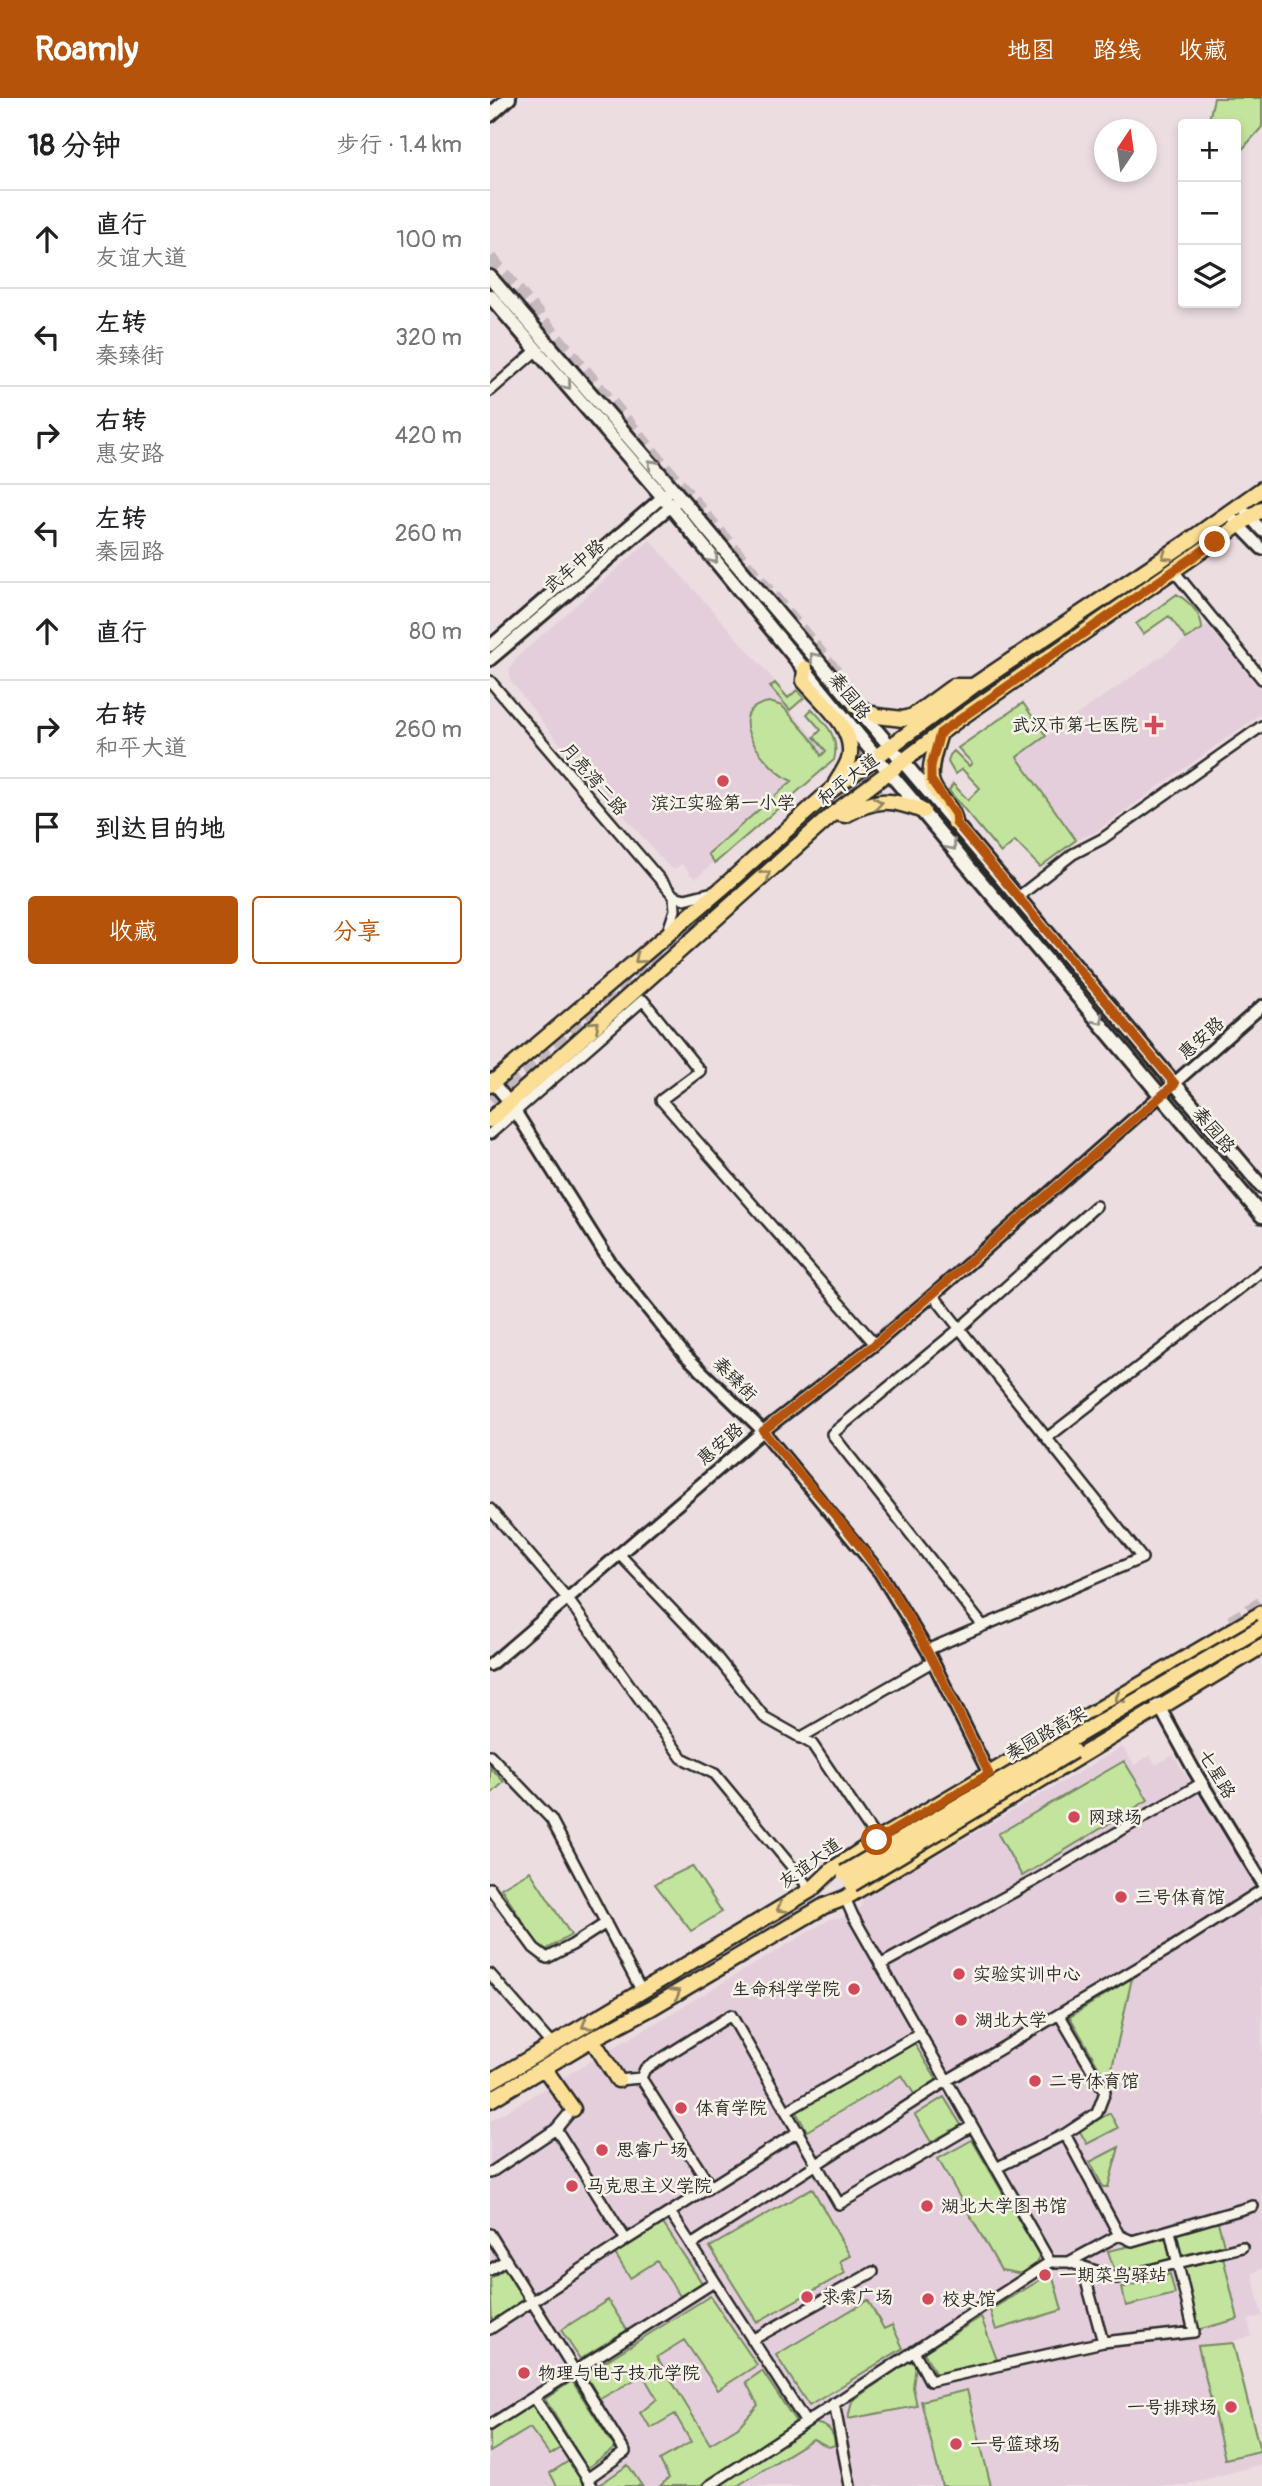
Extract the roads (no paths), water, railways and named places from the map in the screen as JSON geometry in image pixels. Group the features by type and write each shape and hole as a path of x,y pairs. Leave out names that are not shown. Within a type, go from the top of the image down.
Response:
{"main road":[{"path":"490,115 509,98"},
{"name":"秦园路","path":"490,277 671,498 888,771 1262,1216"},
{"name":"秦园路","path":"490,296 856,706 1262,1187"},
{"name":"和平大道","path":"491,1083 721,889 831,790 973,686 1262,489"},
{"name":"和平大道","path":"490,1120 513,1107 635,989 834,813 940,733 1250,517"},
{"path":"805,668 804,681 845,729 849,738 849,760 831,790"},
{"path":"856,706 877,716 903,719 920,711 954,686 973,686"},
{"path":"940,733 931,766 931,780 955,814 956,823"},
{"path":"834,813 845,816 860,807 881,801 898,802 923,811"},
{"name":"友谊大道","path":"490,2082 811,1889 833,1869 877,1840 1262,1613"},
{"path":"1198,1650 1231,1622"},
{"name":"秦园路高架","path":"824,1906 848,1878 1262,1627"},
{"name":"秦园路高架","path":"811,1889 848,1878 1262,1638"},
{"path":"490,2100 824,1906 845,1898 1262,1646"},
{"path":"592,2039 618,2080"},
{"path":"544,2068 573,2109"}],"street":[{"path":"490,391 537,350"},
{"name":"武车中路","path":"490,646 671,498"},
{"name":"武车中路","path":"490,660 671,498"},
{"path":"1240,503 1262,531"},
{"path":"1227,513 1250,517"},
{"path":"1250,517 1262,549"},
{"path":"1174,571 1262,679"},
{"name":"月亮湾二路","path":"490,681 674,896"},
{"path":"1018,897 1073,854 1102,839 1262,726"},
{"path":"665,937 674,914 674,896 685,900 721,889"},
{"path":"490,1134 513,1107 643,1000 700,1071 662,1100 875,1344"},
{"name":"惠安路","path":"492,1660 620,1555 763,1431 933,1295 1262,1006"},
{"name":"秦臻街","path":"491,1083 513,1107 623,1280 685,1354 763,1431 874,1565 928,1650 989,1774"},
{"path":"983,1626 832,1434 959,1329 1097,1206"},
{"path":"1047,1438 1262,1271"},
{"path":"928,1650 1142,1558 933,1295"},
{"path":"490,1509 567,1598 682,1758 715,1774 811,1889"},
{"path":"620,1555 715,1655 764,1717 812,1744 877,1840"},
{"path":"800,1738 932,1662"},
{"name":"七星路","path":"1146,1682 1202,1783 1262,1882"},
{"path":"490,1755 551,1819 642,1992"},
{"path":"880,1965 1034,1881 1202,1783"},
{"path":"490,1888 534,1948 547,1958 606,1923"},
{"path":"691,2245 946,2081 1171,1948 1262,1890"},
{"path":"845,1898 880,1965 1050,2262"},
{"path":"490,1975 552,2045"},
{"path":"996,2168 1065,2134 1097,2113 1105,2092 1059,2014"},
{"path":"641,2078 645,2069 731,2015 839,2204 972,2126"},
{"path":"787,2111 919,2034"},
{"path":"618,2080 641,2078"},
{"path":"641,2078 710,2186"},
{"path":"490,2173 556,2129 573,2109"},
{"path":"556,2129 626,2240"},
{"path":"490,2329 670,2211 799,2131"},
{"path":"1065,2134 1119,2235 1132,2241 1254,2206"},
{"path":"670,2211 805,2421"},
{"path":"914,2351 930,2381 1103,2342 1194,2332 1170,2231"},
{"path":"490,2234 625,2452 589,2482 534,2397"},
{"path":"1069,2262 1119,2235"},
{"path":"709,2486 1050,2262 1069,2262 1117,2278 1242,2247"},
{"path":"490,2270 506,2260"},
{"path":"1082,2266 1103,2342"},
{"path":"752,2340 873,2272"},
{"path":"490,2425 714,2282"},
{"path":"834,2403 850,2486"}],"tunnel":[{"path":"490,258 839,676"},
{"path":"490,1099 841,795 854,772 860,747 857,722 845,698"},
{"path":"1034,926 1262,1203"},
{"path":"1231,1622 1262,1603"}],"place":[{"name":"武汉市第七医院","path":"1154,725"},
{"name":"滨江实验第一小学","path":"723,781"},
{"name":"网球场","path":"1074,1817"},
{"name":"三号体育馆","path":"1121,1897"},
{"name":"实验实训中心","path":"959,1974"},
{"name":"生命科学学院","path":"854,1989"},
{"name":"湖北大学","path":"961,2020"},
{"name":"二号体育馆","path":"1035,2081"},
{"name":"体育学院","path":"681,2108"},
{"name":"思睿广场","path":"602,2150"},
{"name":"马克思主义学院","path":"572,2186"},
{"name":"湖北大学图书馆","path":"927,2206"},
{"name":"一期菜鸟驿站","path":"1045,2275"},
{"name":"求索广场","path":"807,2297"},
{"name":"校史馆","path":"928,2299"},
{"name":"物理与电子技术学院","path":"524,2373"},
{"name":"一号排球场","path":"1231,2407"},
{"name":"一号篮球场","path":"956,2444"}]}
